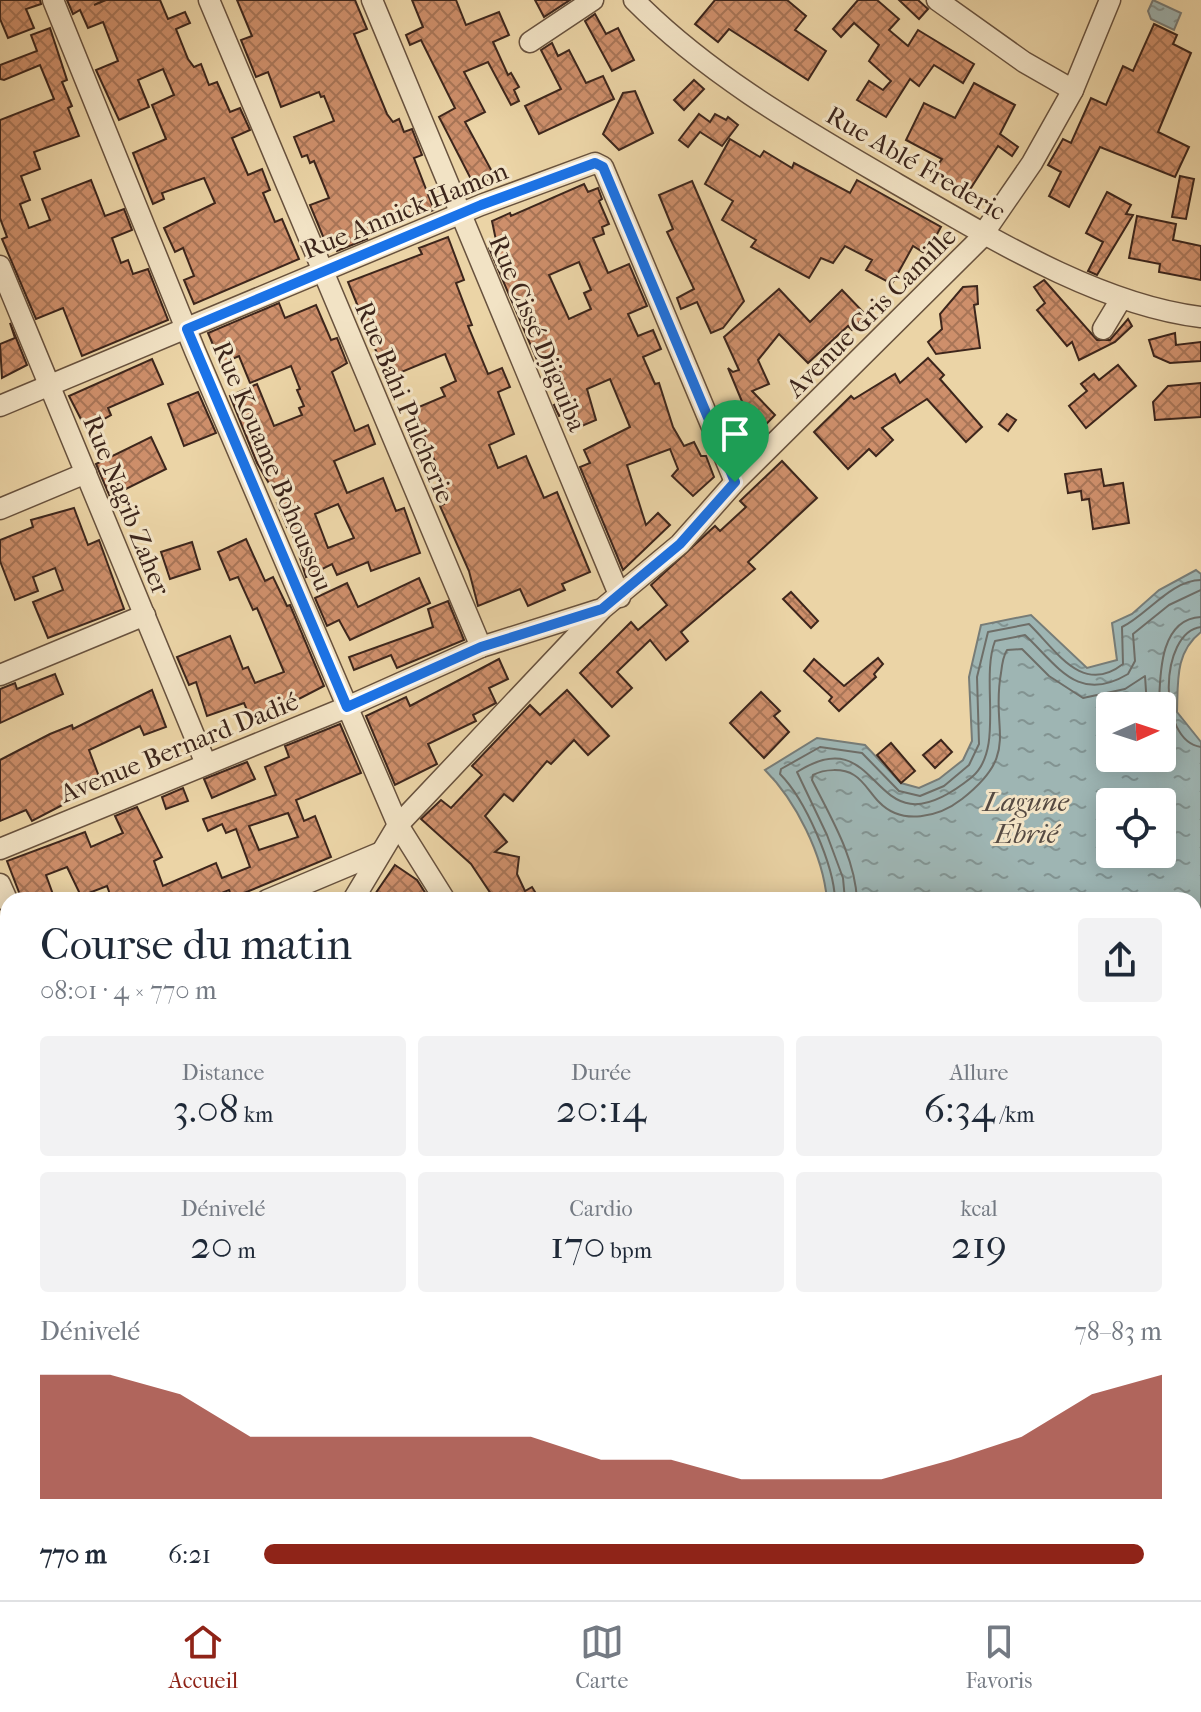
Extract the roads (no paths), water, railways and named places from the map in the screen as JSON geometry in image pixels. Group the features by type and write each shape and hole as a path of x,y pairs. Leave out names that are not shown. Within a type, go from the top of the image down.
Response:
{"street":[{"name":"Rue Kouame Bohoussou","path":"53,0 187,329 398,825 440,892"},
{"name":"Rue Bahi Pulcherie","path":"209,0 481,647"},
{"name":"Rue Cissé Djiguiba","path":"372,0 620,597"},
{"path":"530,42 593,0"},
{"name":"Rue Ablé Frederic","path":"634,0 682,46 734,84 984,234 1121,299 1166,313 1201,317"},
{"path":"937,0 1024,62 1073,90"},
{"name":"Avenue Gris Camille","path":"357,892 398,825 602,609 680,544 735,482 984,234 1032,163 1073,90 1110,0"},
{"name":"Rue Annick Hamon","path":"0,406 461,214 595,163 603,167 735,482"},
{"name":"Rue Nagib Zaher","path":"0,266 206,764"},
{"path":"1103,329 1121,299"},
{"path":"0,509 86,473"},
{"name":"Avenue Bernard Dadié","path":"0,849 347,707 481,647 602,609"},
{"path":"0,675 145,615"},
{"path":"286,892 379,853"}],"water":[{"path":"1153,0 1181,13 1174,30 1151,19 1148,11"},
{"name":"Lagune Ébrié","path":"1196,570 1201,574 1201,632 1182,658 1177,712 1201,742 1201,892 826,892 820,865 806,830 787,797 765,770 817,738 865,745 901,783 919,788 939,779 963,760 972,741 969,677 981,625 1031,615 1087,668 1117,660 1112,623 1132,614 1159,590"}]}
